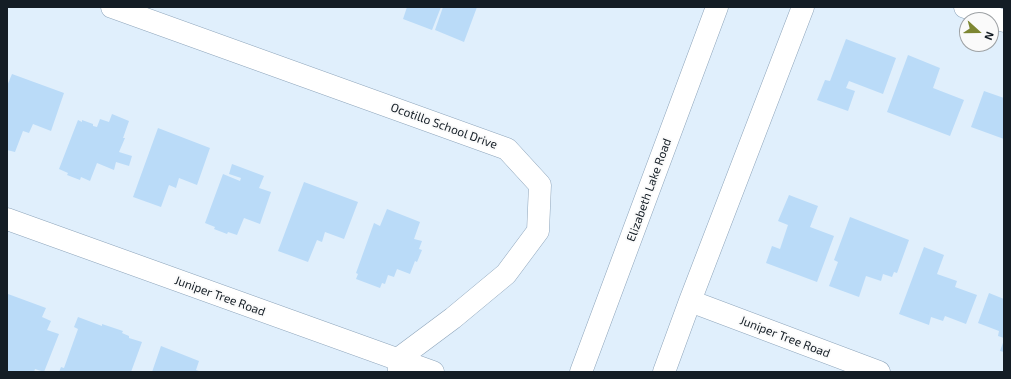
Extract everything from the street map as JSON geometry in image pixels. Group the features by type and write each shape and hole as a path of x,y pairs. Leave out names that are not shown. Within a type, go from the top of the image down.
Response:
{"street":[{"name":"Ocotillo School Drive","path":"112,7 507,149 540,185 538,231 506,274 399,366"},
{"name":"Elizabeth Lake Road","path":"581,372 717,7"},
{"path":"664,372 803,7"},
{"path":"965,7 1004,21"},
{"name":"Juniper Tree Road","path":"7,219 399,366 433,372"},
{"name":"Juniper Tree Road","path":"690,301 879,372"}],"building":[{"path":"407,7 441,7 432,30 403,19"},
{"path":"443,7 477,7 464,42 435,30"},
{"path":"846,39 896,58 883,94 849,81 846,88 855,91 848,111 817,100 825,80 830,81"},
{"path":"908,55 940,68 933,88 964,100 950,136 887,112"},
{"path":"12,74 64,93 51,131 33,124 29,133 23,131 15,152 7,150 7,86"},
{"path":"984,91 1004,98 1004,139 971,127"},
{"path":"112,114 129,121 123,138 125,138 119,152 132,156 129,166 116,162 114,170 97,163 90,181 81,177 80,180 67,175 68,173 59,169 78,120 93,124 93,126 97,127 100,119 109,122"},
{"path":"158,128 210,148 197,185 179,178 176,188 169,185 161,207 133,197"},
{"path":"232,164 264,176 259,188 271,192 260,224 244,218 237,235 228,232 227,234 214,229 215,227 205,223 223,174 240,181 241,178 229,174"},
{"path":"304,182 358,202 344,239 325,232 322,242 317,240 308,262 278,251"},
{"path":"789,195 818,206 810,227 834,236 817,282 766,263 772,246 780,249 788,225 778,221"},
{"path":"387,209 420,222 414,239 422,241 419,249 422,250 417,262 415,261 410,274 397,269 394,277 388,275 385,284 382,283 380,288 356,279 358,274 356,273 374,223 380,226"},
{"path":"850,217 909,240 897,273 894,272 892,277 883,274 881,281 866,276 859,297 829,286 838,262 834,260"},
{"path":"924,247 944,255 937,274 957,281 955,287 977,295 966,324 945,316 943,321 931,317 929,325 899,314"},
{"path":"989,293 1004,299 1004,338 998,336 999,331 978,323"},
{"path":"8,294 46,308 42,317 51,321 47,330 59,334 44,372 35,369 34,372 7,372"},
{"path":"78,317 102,326 102,324 123,331 122,333 129,336 129,338 142,342 131,372 59,372 61,367 64,368 78,329 74,327"},
{"path":"1004,340 1004,352 1000,351"},
{"path":"161,346 199,361 196,370 202,372 152,372"}]}
